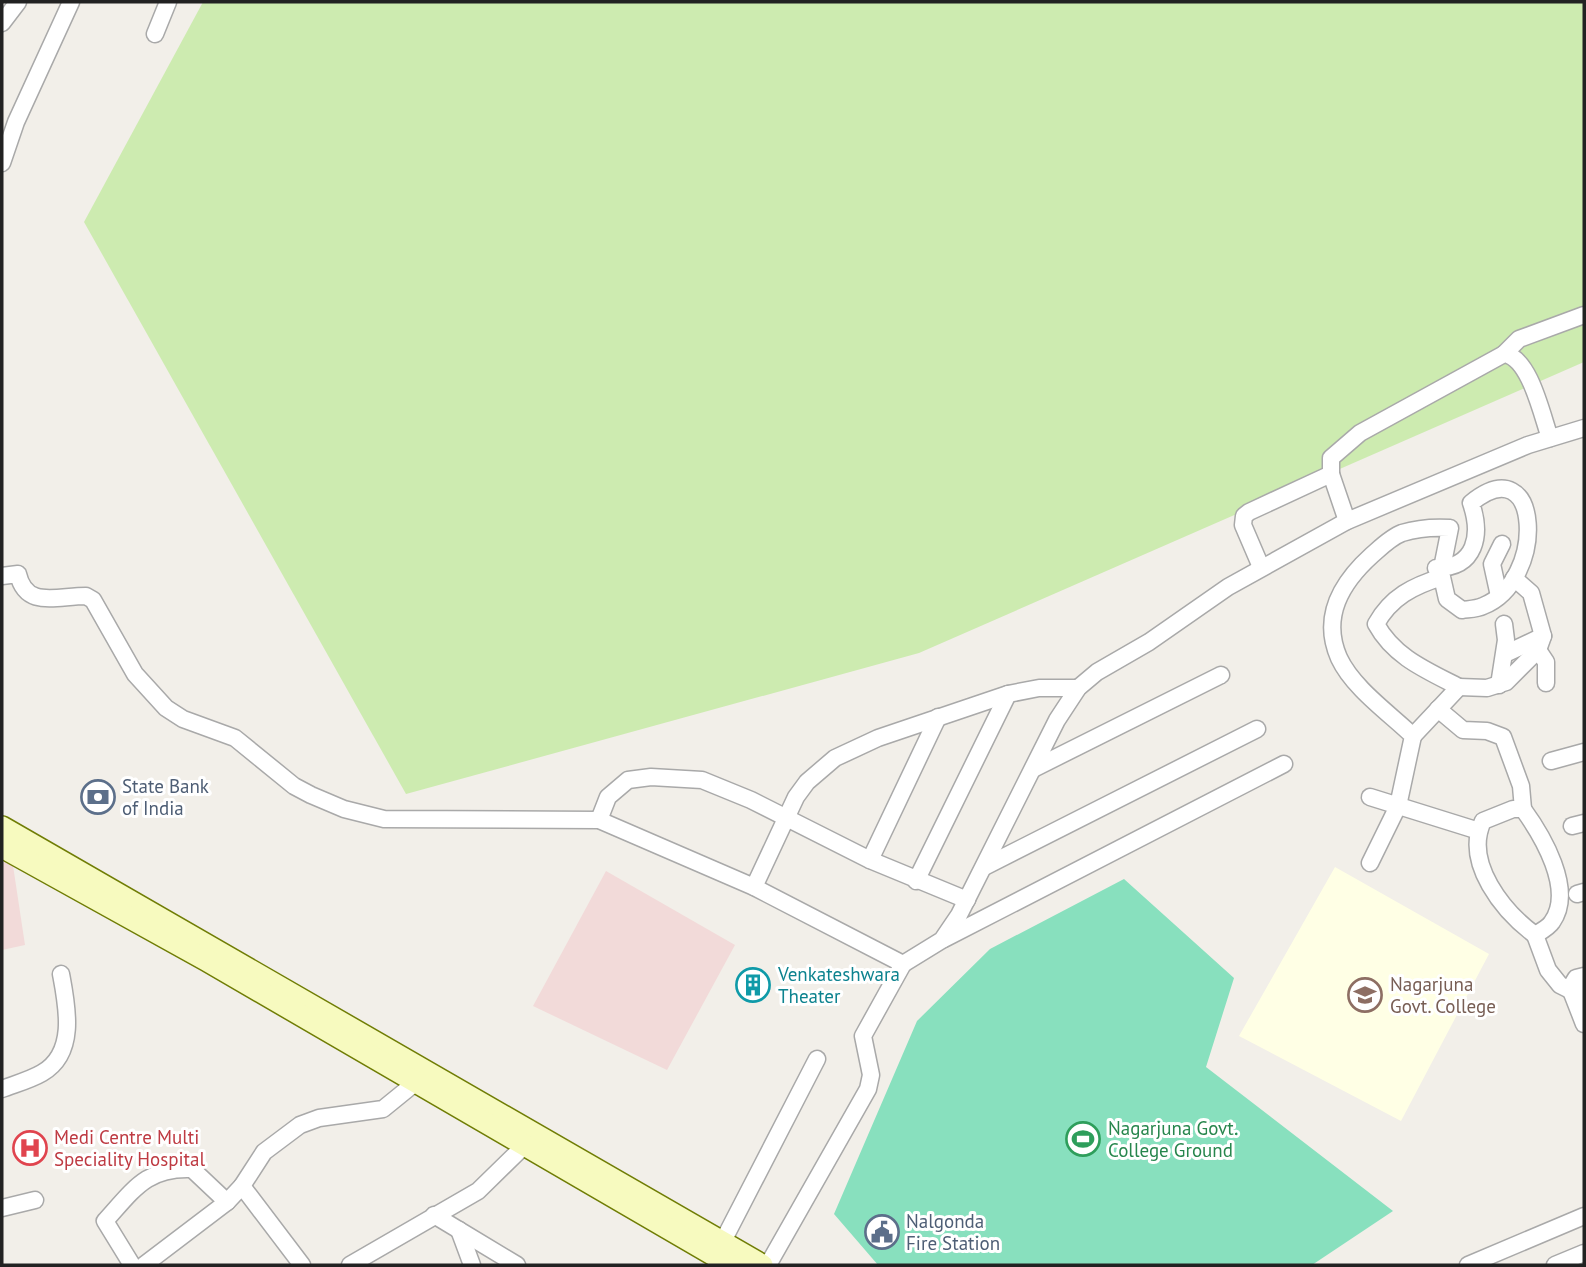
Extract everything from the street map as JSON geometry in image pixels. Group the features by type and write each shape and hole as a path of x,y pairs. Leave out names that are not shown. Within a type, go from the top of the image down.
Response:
{"main road":[{"path":"2,827 712,1254 762,1265"},
{"path":"2,847 206,960 731,1265"}],"street":[{"path":"2,23 18,2"},
{"path":"2,163 16,122 71,2"},
{"path":"156,34 168,2"},
{"path":"1347,521 1331,474 1331,458 1352,439 1504,354 1519,340 1584,315"},
{"path":"1504,354 1517,358 1526,369 1550,438"},
{"path":"942,940 986,866 1033,769 1077,688 1097,672 1149,642 1261,567 1347,521 1550,438 1584,428"},
{"path":"1261,567 1243,525 1244,516 1331,474"},
{"path":"1413,736 1363,688 1340,661 1332,639 1331,622 1337,596 1357,568 1400,534 1433,527 1450,528 1447,572 1447,599 1462,610 1483,606 1499,596 1514,578 1530,537 1529,518 1521,500 1510,491 1498,488 1484,493 1471,503 1481,509 1476,542 1469,553 1447,572 1406,591 1385,607 1376,624 1383,638 1401,656 1459,687 1487,688 1499,685 1521,670 1540,643"},
{"path":"1499,596 1492,564 1502,544"},
{"path":"2,576 18,574 21,588 33,597 86,596 93,600 135,674 166,708 183,719 235,738 294,786 344,809 384,819 599,820 754,887 903,964"},
{"path":"1514,578 1531,593 1546,662 1546,683"},
{"path":"1499,685 1505,654 1504,624"},
{"path":"1505,654 1540,643"},
{"path":"1033,769 1221,675"},
{"path":"1370,863 1398,806 1413,736 1459,687"},
{"path":"754,887 785,818 807,782 835,758 878,738 1008,694 1040,688 1077,688"},
{"path":"916,881 1008,694"},
{"path":"1438,709 1462,730 1487,731 1503,737 1521,786 1524,809 1549,852 1559,894 1552,922 1535,936"},
{"path":"870,860 938,717"},
{"path":"986,866 1257,729"},
{"path":"1551,761 1584,752"},
{"path":"768,1265 868,1089 871,1076 863,1036 903,964 942,940 1284,764"},
{"path":"599,820 608,797 621,783 651,778 702,780 751,800 916,881 967,900"},
{"path":"1370,797 1479,831"},
{"path":"1524,809 1513,809 1483,821 1479,831 1482,869 1510,917 1535,936 1548,970 1560,985 1577,989"},
{"path":"2,1089 43,1073 57,1061 65,1044 67,1008 61,974"},
{"path":"1584,976 1576,978 1584,1024"},
{"path":"712,1254 817,1059"},
{"path":"144,1265 227,1202 242,1186 264,1152 300,1125 319,1118 383,1109 415,1083"},
{"path":"350,1265 478,1191 525,1145"},
{"path":"132,1265 105,1221 134,1189 155,1172 170,1168 192,1169 227,1202"},
{"path":"242,1186 302,1265"},
{"path":"2,1208 35,1200"},
{"path":"435,1215 516,1265"},
{"path":"1468,1265 1584,1216"},
{"path":"460,1230 472,1265"},
{"path":"1555,1265 1584,1253"}],"shaded area":[{"path":"2,856 12,859 25,945 2,950"},
{"name":"Nagarjuna Govt. College","path":"1335,867 1489,954 1401,1121 1239,1036"},
{"path":"606,871 735,945 667,1070 533,1006"}],"green space":[{"path":"203,2 1584,2 1584,362 919,653 406,794 84,222"},
{"name":"Nagarjuna Govt. College Ground","path":"1124,879 1234,978 1206,1067 1393,1211 1312,1265 878,1265 834,1214 917,1021 990,949"}],"place":[{"name":"State Bank of India","path":"98,797"},
{"name":"Venkateshwara Theater","path":"753,985"},
{"name":"Nagarjuna Govt. College","path":"1365,995"},
{"name":"Nagarjuna Govt. College Ground","path":"1083,1139"},
{"name":"Medi Centre Multi Speciality Hospital","path":"30,1148"},
{"name":"Nalgonda Fire Station","path":"882,1232"}]}
